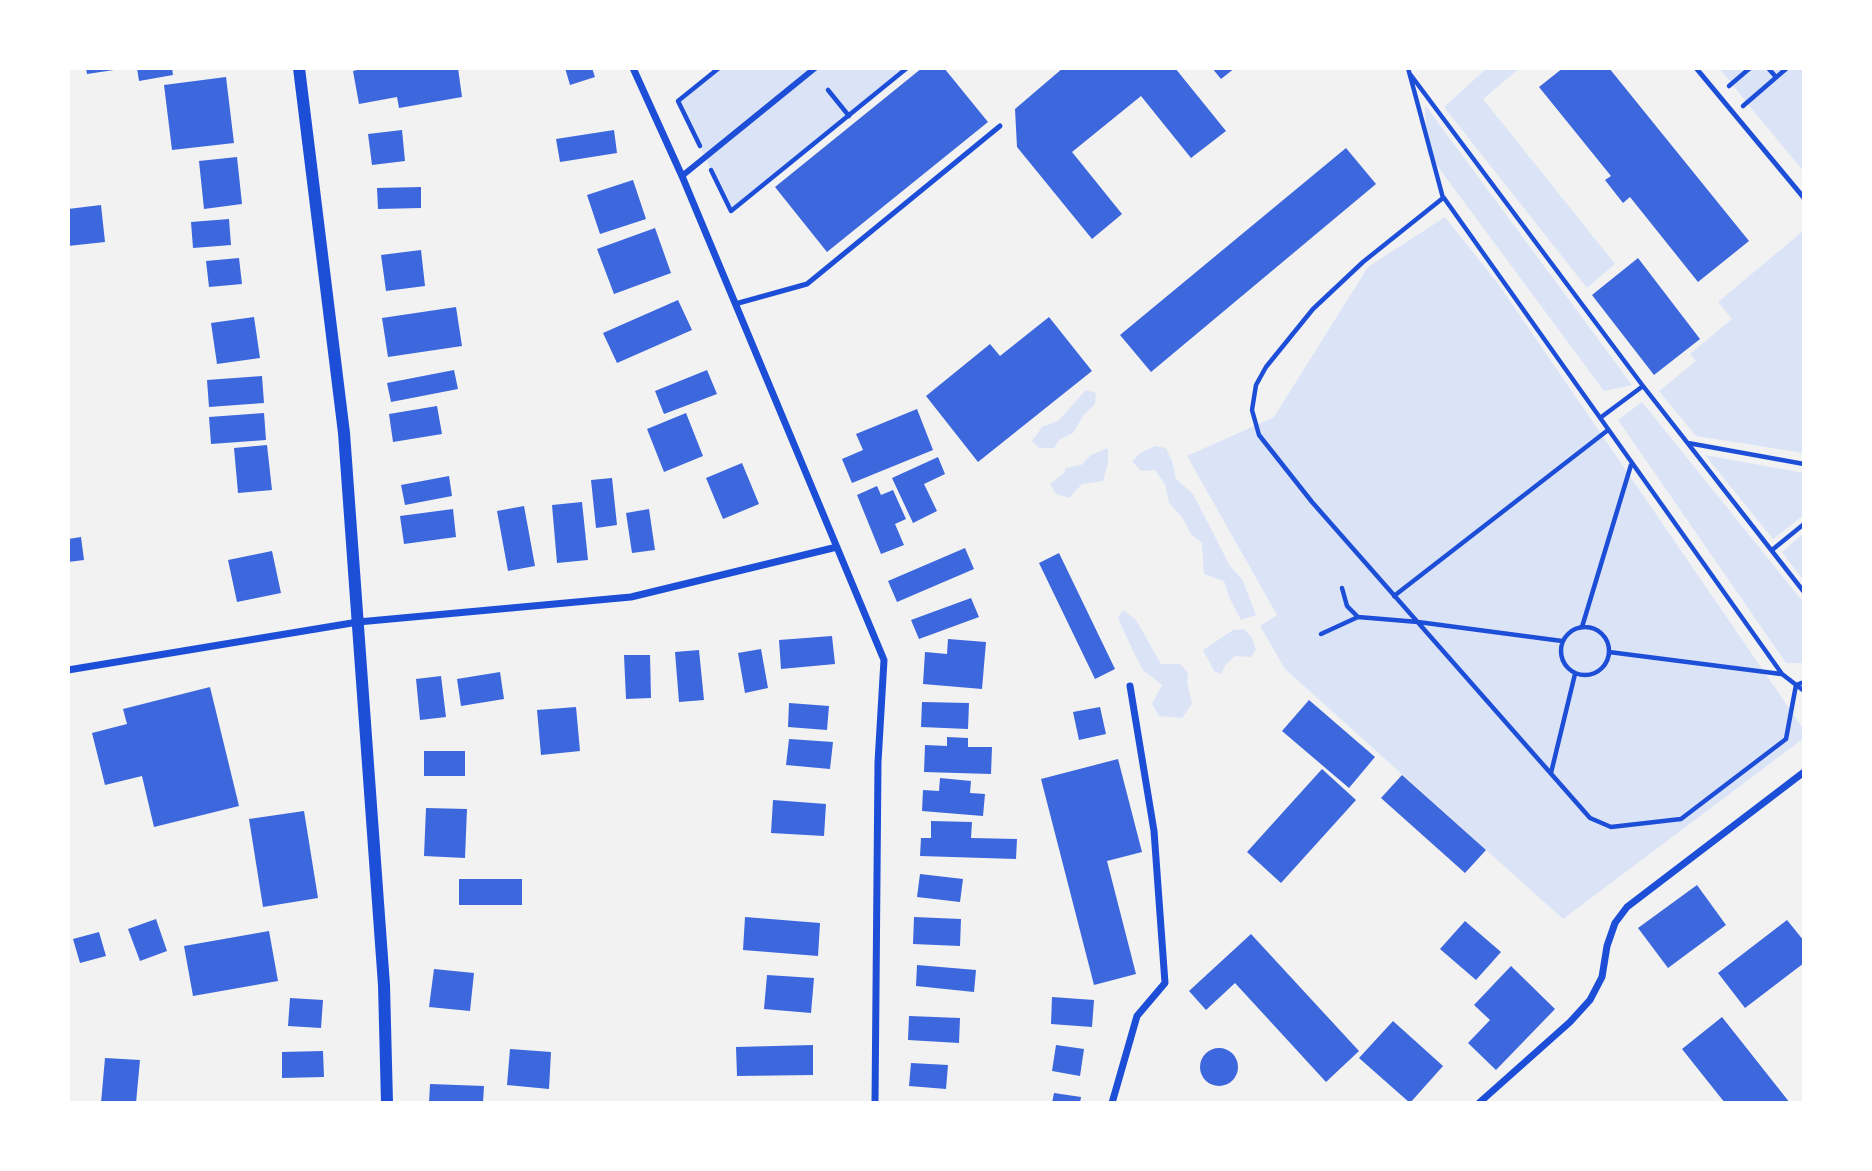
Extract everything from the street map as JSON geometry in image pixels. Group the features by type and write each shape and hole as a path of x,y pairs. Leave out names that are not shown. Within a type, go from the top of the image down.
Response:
{"street":[{"path":"299,68 344,433 384,985 387,1103"},
{"path":"633,68 682,176 884,660 878,762 875,1103"},
{"path":"682,176 815,68"},
{"path":"68,670 358,622 631,597 837,547"},
{"path":"1112,1103 1136,1016 1165,983 1154,831 1130,687"},
{"path":"1479,1103 1570,1023 1590,1000 1602,978 1607,946 1615,923 1627,907 1804,772"}],"lane":[{"path":"1696,68 1804,198"},
{"path":"735,304 807,284 1000,126"}],"path":[{"path":"678,101 719,68"},
{"path":"732,211 907,68"},
{"path":"1718,95 1750,68"},
{"path":"1768,68 1776,78"},
{"path":"1734,114 1787,68"},
{"path":"1409,70 1443,198 1782,674 1804,691"},
{"path":"1409,70 1643,386 1804,592"},
{"path":"828,90 849,116"},
{"path":"1443,198 1363,261 1313,309 1266,367 1256,385 1252,410 1259,435 1312,502 1590,818 1611,827 1681,819 1786,738 1796,685"},
{"path":"1600,418 1643,386"},
{"path":"1394,596 1608,430"},
{"path":"1688,443 1804,464"},
{"path":"1582,627 1632,465"},
{"path":"1772,550 1804,524"},
{"path":"1342,588 1347,606 1358,617"},
{"path":"1321,634 1358,617 1562,641"},
{"path":"1582,627 1598,631 1604,636 1609,652 1604,667 1598,672 1583,676 1575,674 1563,664 1560,649 1562,641 1574,629 1582,627"},
{"path":"1609,652 1782,674"},
{"path":"1551,773 1575,674"},
{"path":"1796,685 1804,682"}],"shaded area":[{"path":"719,68 907,68 731,211 678,101"},
{"path":"1487,68 1520,68 1483,99 1615,264 1587,288 1444,107"},
{"path":"1719,68 1804,68 1804,172 1747,103"},
{"path":"1425,105 1632,385 1604,391 1427,152"},
{"path":"1445,217 1499,285 1804,730 1804,738 1563,919 1285,669 1260,626 1277,615 1187,456 1274,417 1368,267"},
{"path":"1803,231 1804,453 1696,436 1659,391 1696,361 1690,354 1732,319 1718,302"},
{"path":"1086,390 1096,393 1095,404 1083,416 1073,433 1059,440 1054,448 1039,448 1032,441 1042,427 1058,421"},
{"path":"1642,402 1804,603 1804,663 1786,663 1618,420"},
{"path":"1155,446 1166,448 1176,479 1193,494 1230,566 1242,579 1256,615 1241,620 1224,581 1204,574 1202,543 1191,534 1182,517 1169,503 1165,484 1155,470 1141,471 1132,461"},
{"path":"1108,448 1108,463 1103,481 1082,484 1069,498 1056,494 1050,484 1064,473 1066,468 1081,465 1091,455"},
{"path":"1705,455 1804,473 1804,515 1773,539"},
{"path":"1804,533 1804,581 1782,552"},
{"path":"1123,610 1136,620 1161,664 1180,664 1188,673 1187,682 1192,704 1182,718 1159,716 1152,704 1162,685 1143,670 1134,653 1118,618"},
{"path":"1244,629 1252,638 1256,650 1251,657 1235,656 1226,664 1221,674 1214,671 1203,650 1233,630"}],"building":[{"path":"86,68 114,68 114,70 87,74"},
{"path":"137,68 172,68 173,75 139,81"},
{"path":"366,68 458,68 462,97 399,108 397,97 359,104 353,71"},
{"path":"565,68 592,68 595,77 570,85"},
{"path":"922,68 944,68 988,122 827,252 775,187"},
{"path":"1063,68 1175,68 1226,131 1191,158 1141,96 1072,152 1122,214 1092,239 1017,147 1015,109"},
{"path":"1212,68 1235,68 1221,79"},
{"path":"1563,68 1609,68 1749,241 1698,282 1630,197 1623,203 1605,180 1611,176 1539,87"},
{"path":"226,77 234,143 172,150 164,85"},
{"path":"402,130 405,161 372,165 368,134"},
{"path":"614,130 617,153 560,162 556,139"},
{"path":"1346,148 1376,184 1151,372 1120,335"},
{"path":"237,157 242,204 204,209 199,161"},
{"path":"633,180 646,219 600,234 587,195"},
{"path":"421,187 421,208 378,209 377,188"},
{"path":"101,205 105,242 68,246 68,209"},
{"path":"229,219 231,245 193,248 191,222"},
{"path":"655,228 671,273 614,294 597,249"},
{"path":"421,250 425,286 386,291 381,255"},
{"path":"239,258 242,284 209,287 206,261"},
{"path":"1638,258 1700,339 1654,375 1592,295"},
{"path":"678,300 692,330 617,363 603,333"},
{"path":"456,307 462,346 388,357 382,318"},
{"path":"254,317 260,358 217,364 211,323"},
{"path":"1049,317 1092,371 978,462 926,396 990,344 1000,356"},
{"path":"454,370 458,389 391,402 387,383"},
{"path":"707,370 717,394 664,414 655,391"},
{"path":"262,376 264,403 209,407 207,380"},
{"path":"437,406 442,434 393,442 389,414"},
{"path":"917,409 933,450 852,483 842,459 863,450 856,434"},
{"path":"264,413 266,440 211,444 209,417"},
{"path":"686,413 703,456 664,472 647,429"},
{"path":"267,445 272,490 238,493 234,448"},
{"path":"938,457 945,474 924,484 937,511 913,523 892,478"},
{"path":"742,463 759,504 723,519 706,478"},
{"path":"449,476 452,496 405,505 401,485"},
{"path":"612,478 617,525 596,528 591,480"},
{"path":"877,486 881,495 893,490 906,519 895,524 904,545 881,554 857,495"},
{"path":"582,502 588,560 557,563 552,505"},
{"path":"524,506 535,566 508,571 497,511"},
{"path":"453,509 456,537 404,544 400,516"},
{"path":"649,509 655,550 632,553 626,513"},
{"path":"81,537 84,560 68,562 68,539"},
{"path":"965,548 974,569 897,602 888,581"},
{"path":"272,551 281,593 237,602 228,560"},
{"path":"1059,553 1115,669 1095,679 1039,563"},
{"path":"971,598 979,617 919,639 911,620"},
{"path":"832,636 835,664 781,669 779,640"},
{"path":"948,639 986,642 982,689 923,684 925,652 947,654"},
{"path":"761,649 768,688 745,693 738,653"},
{"path":"699,650 704,700 679,702 675,652"},
{"path":"624,655 650,655 651,698 626,699"},
{"path":"500,672 504,699 461,706 457,679"},
{"path":"441,676 446,717 420,720 416,679"},
{"path":"210,687 239,806 154,827 142,776 105,785 92,733 127,724 123,709"},
{"path":"1309,700 1375,757 1349,788 1282,731"},
{"path":"922,702 969,703 968,729 921,727"},
{"path":"789,703 829,706 827,730 788,727"},
{"path":"576,707 580,751 541,755 537,710"},
{"path":"1100,707 1106,734 1079,740 1073,712"},
{"path":"947,737 968,738 968,747 992,747 991,774 924,772 925,745 947,746"},
{"path":"789,739 833,742 830,769 786,765"},
{"path":"424,751 465,751 465,776 424,776"},
{"path":"1118,759 1142,852 1107,861 1136,974 1094,985 1041,779"},
{"path":"1322,769 1356,800 1281,883 1247,852"},
{"path":"1402,775 1486,850 1465,873 1381,798"},
{"path":"940,778 971,781 970,793 985,794 983,816 922,811 923,790 939,791"},
{"path":"773,800 826,804 824,836 771,833"},
{"path":"426,808 467,809 465,858 424,856"},
{"path":"304,811 318,898 263,907 249,819"},
{"path":"931,821 972,822 971,838 1017,839 1016,859 920,856 921,838 931,838"},
{"path":"920,874 963,879 960,902 917,897"},
{"path":"459,879 522,879 522,905 459,905"},
{"path":"1697,885 1726,925 1668,968 1638,928"},
{"path":"745,917 820,923 818,956 743,950"},
{"path":"914,917 961,919 960,946 913,944"},
{"path":"156,919 167,951 140,961 128,929"},
{"path":"1787,920 1804,941 1804,963 1745,1008 1718,973"},
{"path":"1465,921 1501,952 1476,980 1440,949"},
{"path":"269,931 278,981 193,996 184,946"},
{"path":"99,932 106,956 80,963 73,939"},
{"path":"1251,934 1359,1051 1326,1082 1235,983 1206,1010 1189,991"},
{"path":"917,965 976,970 974,992 916,986"},
{"path":"1511,966 1555,1009 1496,1070 1468,1043 1490,1020 1474,1005"},
{"path":"434,969 474,973 470,1011 429,1007"},
{"path":"767,975 814,978 811,1013 764,1009"},
{"path":"1052,997 1094,1000 1092,1027 1051,1024"},
{"path":"290,998 323,1000 321,1028 288,1026"},
{"path":"909,1016 960,1018 959,1043 908,1040"},
{"path":"1722,1017 1790,1103 1725,1103 1682,1049"},
{"path":"1393,1021 1443,1066 1410,1103 1359,1058"},
{"path":"813,1045 813,1075 737,1076 736,1047"},
{"path":"1056,1045 1084,1049 1080,1076 1052,1071"},
{"path":"1219,1048 1232,1054 1238,1067 1232,1080 1219,1086 1206,1080 1200,1067 1206,1054"},
{"path":"510,1049 551,1052 549,1089 507,1085"},
{"path":"323,1051 324,1077 282,1078 282,1052"},
{"path":"105,1058 140,1060 136,1103 101,1103"},
{"path":"911,1063 948,1065 946,1089 909,1086"},
{"path":"430,1084 484,1086 483,1103 429,1103"},
{"path":"1054,1093 1081,1097 1080,1103 1052,1103"}]}
